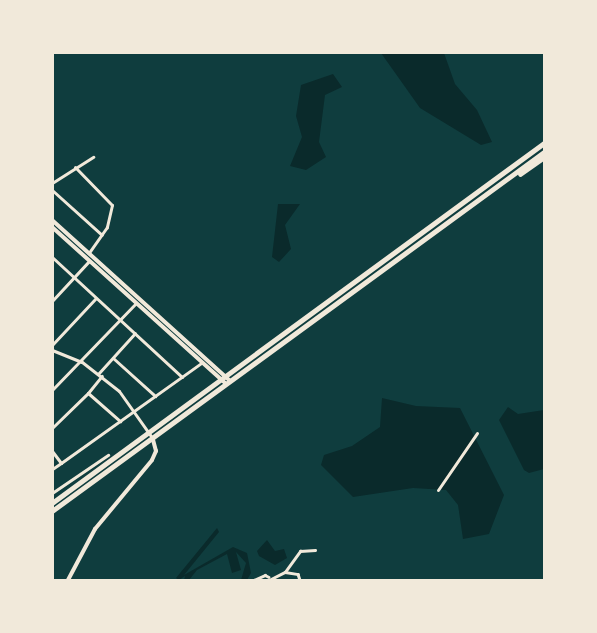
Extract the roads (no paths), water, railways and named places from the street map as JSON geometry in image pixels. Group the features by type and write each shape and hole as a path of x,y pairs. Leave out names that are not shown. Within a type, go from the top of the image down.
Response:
{"main road":[{"path":"52,502 544,142"},
{"path":"52,511 153,440 227,382 544,152"},
{"path":"456,217 544,158"}],"street":[{"path":"52,183 93,157"},
{"path":"75,167 110,199 112,215 103,235 88,253"},
{"path":"52,190 103,235"},
{"path":"52,220 227,382"},
{"path":"53,229 136,303 152,314 201,363 221,377"},
{"path":"53,257 182,377"},
{"path":"52,301 90,261"},
{"path":"52,346 96,298"},
{"path":"52,390 82,362 136,303"},
{"path":"52,428 88,393 113,358 135,333"},
{"path":"52,358 55,351 82,362 100,375 136,410 150,431 156,451 152,460 95,529 68,580"},
{"path":"113,358 155,396"},
{"path":"52,468 201,363"},
{"path":"88,393 120,421"},
{"path":"438,490 477,433"},
{"path":"52,451 61,463"},
{"path":"52,493 108,455"},
{"path":"285,572 294,554 315,550"},
{"path":"254,580 265,575 270,579 285,572 298,574 300,580"}],"water":[{"path":"381,53 444,53 455,84 477,110 492,142 481,145 420,108"},
{"path":"333,74 342,87 325,95 319,142 326,157 306,170 290,166 302,137 296,116 301,85"},
{"path":"278,204 300,204 285,225 291,249 279,262 272,257"},
{"path":"382,398 416,406 460,408 504,495 489,534 463,539 458,505 446,490 413,488 353,497 321,465 324,455 352,446 380,427"},
{"path":"508,407 518,414 544,410 544,469 529,473 524,470 499,420"},
{"path":"217,528 219,532 184,575 233,547 247,553 251,573 247,580 241,580 246,563 236,552 241,570 232,573 227,554 197,570 189,580 184,580 185,576 179,580 176,578"},
{"path":"267,540 275,551 284,549 287,558 275,565 259,556 257,551"}]}
